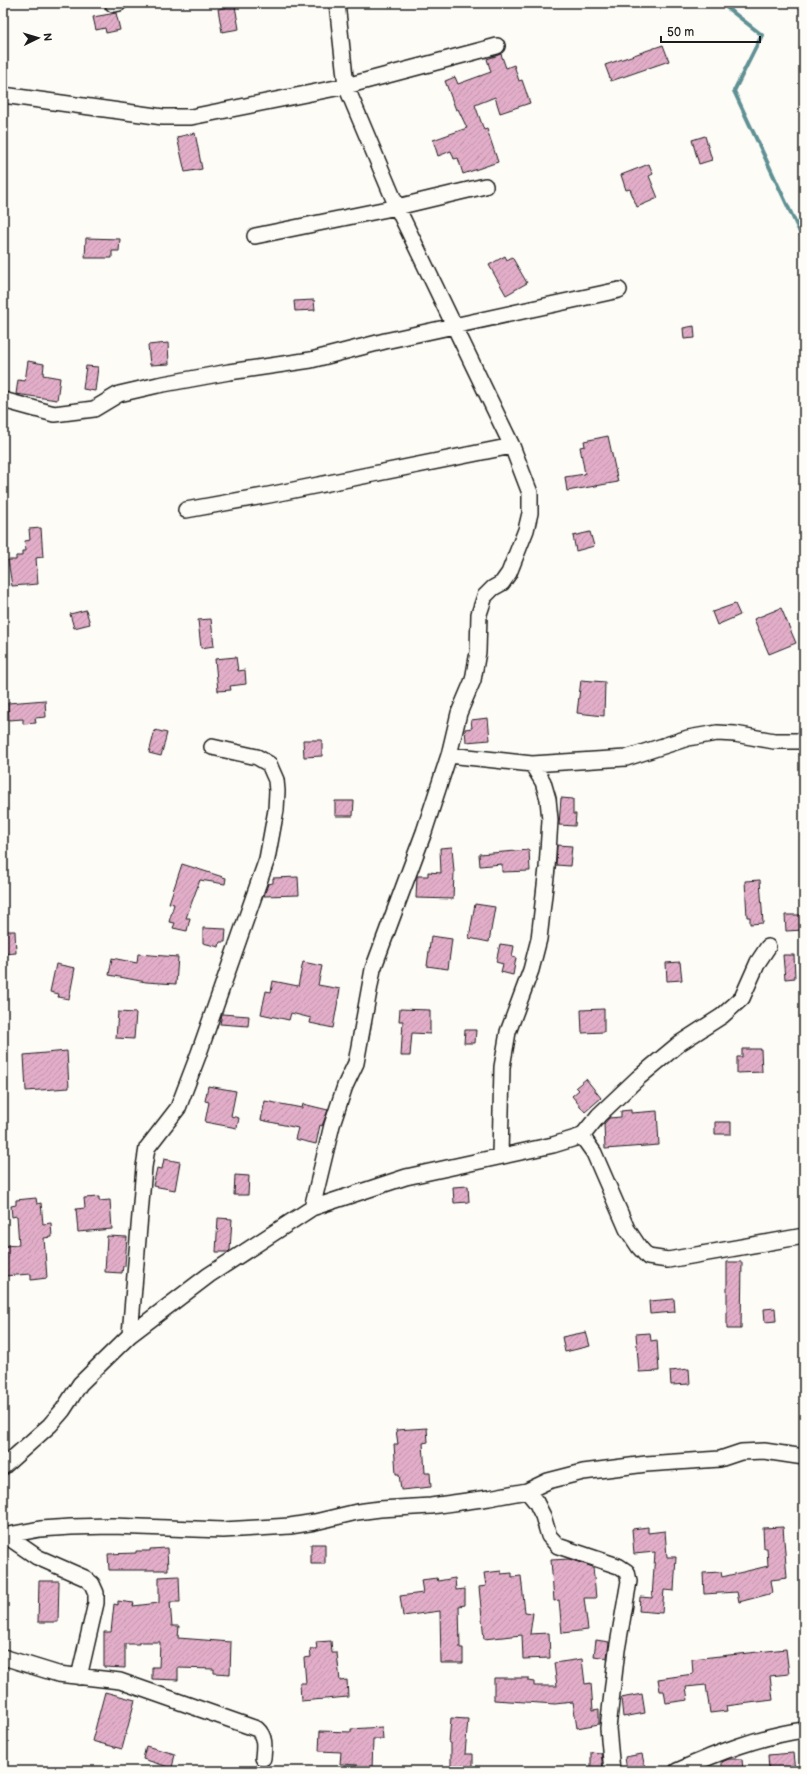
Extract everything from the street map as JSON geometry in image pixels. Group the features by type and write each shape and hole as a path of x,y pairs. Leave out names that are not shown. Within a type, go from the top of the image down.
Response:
{"street":[{"path":"312,1208 332,1125 345,1086 356,1063 373,969 424,832 450,755 459,713 476,670 479,614 486,596 493,588 502,583 509,573 526,530 530,513 530,493 512,446 397,207 346,86 337,3"},
{"path":"3,95 163,117 191,117 346,86 497,46"},
{"path":"255,236 397,207 485,186"},
{"path":"3,400 54,414 94,409 119,394 158,385 229,372 312,360 385,341 619,290"},
{"path":"186,510 269,495 512,446"},
{"path":"450,755 532,764 626,758 688,738 717,733 735,734 774,741 804,741"},
{"path":"130,1335 147,1148 178,1108 199,1054 267,859 276,810 276,780 269,764 257,757 212,747"},
{"path":"500,1156 502,1067 508,1032 531,970 539,939 547,868 550,820 548,799 543,782 532,764"},
{"path":"3,1467 50,1425 63,1410 80,1384 130,1335 209,1274 312,1208 406,1177 553,1144 582,1136 599,1115 638,1078 680,1043 722,1016 742,998 758,962 768,947"},
{"path":"582,1136 594,1152 627,1229 638,1247 648,1257 668,1260 804,1236"},
{"path":"6,1537 40,1529 71,1527 112,1526 223,1530 290,1526 357,1512 431,1506 527,1491 548,1481 583,1472 646,1464 720,1459 741,1452 764,1451 804,1457"},
{"path":"527,1491 536,1502 543,1516 549,1536 558,1546 618,1566 627,1572 629,1581 617,1650 608,1728 612,1771"},
{"path":"6,1537 37,1557 85,1578 92,1584 96,1593 96,1603 79,1677"},
{"path":"3,1657 58,1674 120,1681 257,1730 262,1734 264,1742 263,1758"},
{"path":"677,1771 754,1742 785,1732 804,1730"}],"building":[{"path":"235,6 239,29 222,32 218,9"},
{"path":"116,13 120,30 106,33 105,28 96,30 93,17"},
{"path":"663,45 669,61 611,81 605,65"},
{"path":"501,54 506,68 514,65 519,81 522,80 530,103 500,113 495,97 475,105 484,130 487,129 498,162 463,174 458,158 454,159 451,151 438,156 433,140 467,128 458,109 456,110 445,81 455,77 458,84 491,72 487,59"},
{"path":"195,133 202,169 185,172 177,137"},
{"path":"705,136 712,160 699,164 692,140"},
{"path":"649,164 653,174 649,176 658,198 637,207 630,189 626,190 621,175"},
{"path":"86,238 120,239 119,251 112,251 112,258 85,258"},
{"path":"505,256 507,260 512,257 527,283 506,295 489,265"},
{"path":"314,300 315,310 295,311 294,301"},
{"path":"694,326 695,338 684,339 683,328"},
{"path":"168,343 169,364 150,365 148,345"},
{"path":"28,361 44,364 43,375 60,378 57,400 16,394 18,380 25,381"},
{"path":"86,366 98,367 95,391 83,389"},
{"path":"608,436 618,482 567,491 565,477 585,474 580,447 585,446 584,441"},
{"path":"41,528 43,557 36,558 38,584 12,586 8,560 16,560 16,556 22,556 22,551 26,551 25,541 30,540 29,529"},
{"path":"590,532 594,546 576,551 573,536"},
{"path":"735,604 740,615 717,625 712,612"},
{"path":"781,608 796,643 769,654 754,619"},
{"path":"86,610 90,624 74,628 70,614"},
{"path":"211,619 214,646 201,648 198,620"},
{"path":"236,657 238,671 245,670 246,684 230,686 231,690 218,691 215,659"},
{"path":"581,680 605,682 604,716 577,713"},
{"path":"45,700 46,717 35,718 36,723 23,724 23,719 9,720 8,703"},
{"path":"488,718 490,740 466,742 465,729 472,728 471,720"},
{"path":"155,730 167,733 161,756 149,753"},
{"path":"303,740 322,740 322,756 304,757"},
{"path":"561,798 573,799 573,814 576,814 575,826 559,825"},
{"path":"335,801 354,801 353,816 335,816"},
{"path":"557,845 572,846 570,866 556,865"},
{"path":"452,847 454,872 453,899 416,898 417,876 428,876 428,872 441,873 440,848"},
{"path":"529,850 530,871 502,872 502,864 480,866 479,854"},
{"path":"182,864 226,878 225,884 200,880 186,918 190,918 187,931 173,928 175,923 169,922 174,904 169,903"},
{"path":"298,877 299,895 264,896 268,884 273,883 273,878"},
{"path":"760,880 763,923 750,924 750,917 747,917 745,881"},
{"path":"475,904 495,907 489,942 469,938"},
{"path":"785,915 802,915 803,930 786,931"},
{"path":"203,928 226,929 225,942 220,942 219,947 203,943"},
{"path":"5,931 15,931 16,953 4,954 3,937 5,937"},
{"path":"431,936 452,939 448,969 427,966"},
{"path":"500,944 514,946 512,957 516,958 513,975 501,972 503,964 496,962"},
{"path":"138,954 178,957 176,984 146,982 109,975 112,958 137,963"},
{"path":"783,955 794,955 795,978 785,979"},
{"path":"303,962 322,966 318,985 340,989 333,1028 310,1023 311,1018 291,1013 289,1020 261,1014 266,991 271,992 273,981 298,986"},
{"path":"680,962 682,980 667,981 666,963"},
{"path":"56,964 75,968 69,999 58,997 59,994 50,992"},
{"path":"400,1009 430,1010 430,1034 412,1033 410,1056 401,1056 403,1021 399,1021"},
{"path":"604,1009 604,1032 582,1033 581,1010"},
{"path":"118,1012 136,1013 134,1039 116,1038"},
{"path":"222,1014 249,1016 248,1026 220,1024"},
{"path":"465,1030 476,1030 475,1043 464,1043"},
{"path":"742,1049 761,1049 762,1072 737,1073 737,1057 742,1057"},
{"path":"67,1051 69,1088 26,1091 24,1055"},
{"path":"586,1079 601,1098 585,1112 572,1096 579,1090 576,1087"},
{"path":"208,1086 236,1091 231,1116 239,1118 237,1128 205,1122 209,1102 205,1101"},
{"path":"265,1101 302,1108 303,1104 328,1110 322,1126 320,1125 316,1144 295,1139 298,1128 261,1120"},
{"path":"631,1110 631,1113 657,1111 659,1145 605,1149 604,1124 609,1118 621,1117 621,1111"},
{"path":"715,1122 731,1122 731,1134 715,1134"},
{"path":"164,1159 180,1162 175,1190 153,1186 157,1168 162,1169"},
{"path":"235,1175 249,1176 248,1195 234,1195"},
{"path":"468,1186 469,1202 454,1203 453,1187"},
{"path":"99,1197 99,1201 110,1200 112,1229 78,1232 76,1209 85,1208 84,1198"},
{"path":"36,1198 37,1204 41,1203 43,1224 51,1223 52,1237 44,1238 47,1278 31,1280 31,1274 3,1276 3,1246 19,1245 17,1216 12,1217 11,1206 16,1205 16,1200"},
{"path":"218,1218 232,1219 230,1250 228,1252 216,1252"},
{"path":"107,1236 127,1237 125,1266 123,1266 122,1273 105,1272"},
{"path":"727,1262 742,1262 741,1329 727,1329"},
{"path":"674,1299 675,1312 650,1314 649,1301"},
{"path":"775,1308 776,1321 765,1322 764,1309"},
{"path":"586,1332 590,1346 565,1352 562,1337"},
{"path":"650,1333 651,1341 657,1340 659,1371 639,1372 636,1334"},
{"path":"689,1369 690,1384 671,1385 670,1371"},
{"path":"427,1428 428,1442 423,1443 425,1473 430,1473 431,1487 401,1490 399,1474 396,1474 394,1444 398,1444 396,1430"},
{"path":"648,1527 648,1533 665,1531 667,1557 676,1557 674,1591 664,1590 662,1613 639,1611 640,1597 652,1598 655,1552 634,1554 632,1529"},
{"path":"783,1527 787,1578 771,1580 773,1593 739,1602 737,1592 704,1594 703,1573 721,1572 722,1577 768,1566 767,1548 764,1548 763,1528"},
{"path":"311,1544 325,1544 325,1564 311,1564"},
{"path":"167,1548 168,1570 109,1570 108,1554 136,1553 136,1551 150,1551 150,1549"},
{"path":"569,1559 593,1567 596,1598 584,1598 588,1630 562,1633 559,1600 554,1601 551,1560"},
{"path":"501,1571 501,1574 512,1573 512,1577 521,1576 525,1612 533,1613 530,1634 549,1633 550,1658 523,1659 522,1635 484,1639 479,1587 486,1586 484,1573"},
{"path":"179,1576 180,1602 170,1602 172,1626 179,1626 178,1638 231,1642 230,1674 214,1673 214,1669 178,1668 178,1680 152,1679 152,1667 159,1667 160,1642 125,1644 125,1668 104,1667 104,1632 111,1632 114,1604 118,1605 118,1601 134,1603 133,1606 159,1603 159,1577"},
{"path":"437,1578 438,1581 455,1578 456,1590 465,1589 465,1605 459,1606 460,1648 463,1648 463,1663 441,1663 440,1611 403,1616 400,1596 423,1593 421,1580"},
{"path":"39,1581 59,1581 58,1622 38,1622"},
{"path":"596,1640 609,1642 607,1658 594,1656"},
{"path":"331,1641 332,1653 337,1653 340,1681 347,1680 348,1697 301,1701 300,1683 306,1683 304,1658 311,1657 310,1649 317,1649 316,1642"},
{"path":"786,1649 789,1674 770,1676 773,1700 726,1706 727,1711 710,1713 706,1685 686,1687 688,1700 666,1703 664,1691 660,1691 658,1679 693,1674 692,1659"},
{"path":"582,1659 585,1684 591,1683 593,1710 599,1709 599,1724 577,1728 573,1702 555,1704 494,1700 494,1678 528,1678 528,1681 534,1682 534,1686 557,1686 554,1663"},
{"path":"105,1692 135,1700 122,1749 92,1741"},
{"path":"642,1694 645,1713 623,1717 621,1698"},
{"path":"451,1718 468,1719 465,1754 473,1754 473,1771 451,1771 451,1743 449,1743"},
{"path":"382,1727 383,1739 373,1739 372,1770 358,1769 358,1765 340,1764 341,1752 319,1751 320,1731 351,1732 351,1729"},
{"path":"146,1746 175,1754 172,1768 143,1759"},
{"path":"591,1752 601,1753 603,1769 591,1768"},
{"path":"793,1753 795,1771 769,1771 768,1755"},
{"path":"642,1754 645,1768 627,1771 625,1757"},
{"path":"729,1759 742,1759 743,1771 722,1771 722,1762"}],"waterway":[{"path":"721,3 762,35 734,91 804,241"}]}
